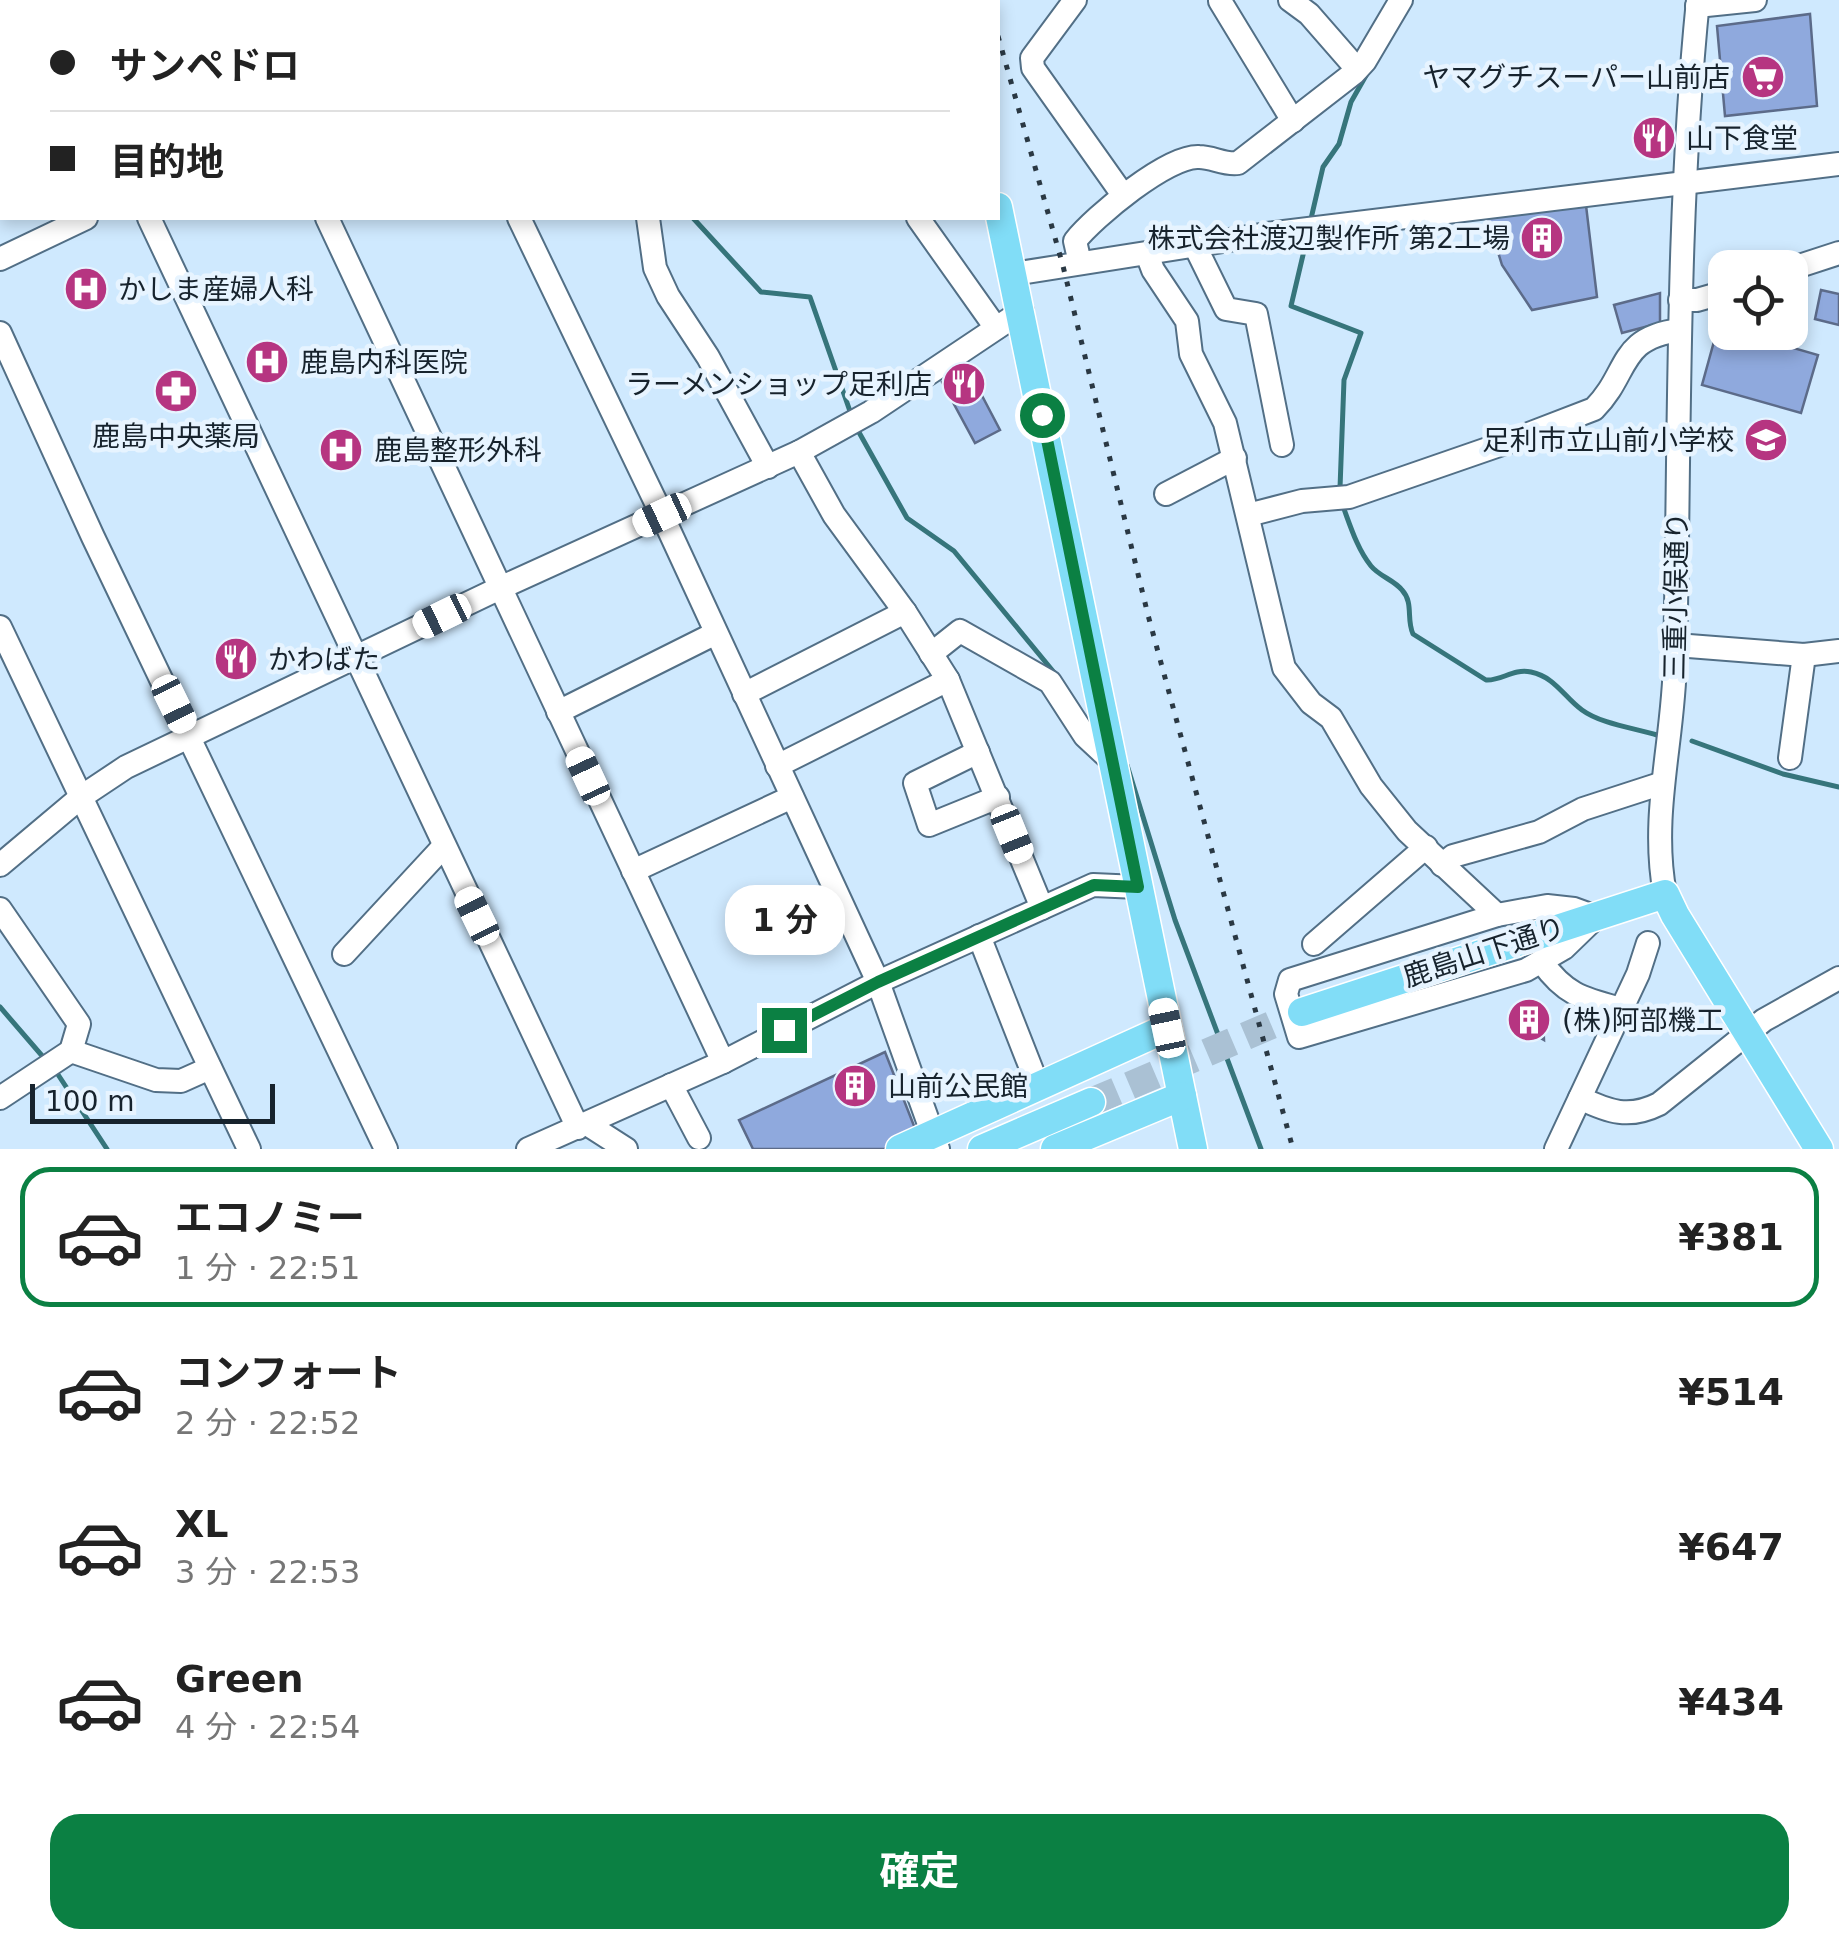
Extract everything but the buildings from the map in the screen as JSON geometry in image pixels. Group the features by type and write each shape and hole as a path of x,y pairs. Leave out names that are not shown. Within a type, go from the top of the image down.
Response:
{"main road":[{"path":"1000,216 1194,1149"},
{"name":"鹿島山下通り","path":"1302,1012 1665,894"},
{"name":"三重小俣通り","path":"1665,894 1811,1147"},
{"path":"900,1149 935,1141 1038,1086 1167,1028"},
{"path":"1056,1149 1182,1096"},
{"path":"982,1149 1092,1102"}],"street":[{"path":"1075,0 1032,58 1033,68 1124,195"},
{"path":"1290,0 1309,14 1357,70"},
{"path":"1080,263 1075,241 1124,195 1170,166 1197,156 1238,163 1357,70 1401,0"},
{"path":"1697,3 1755,0"},
{"path":"1220,2 1293,120"},
{"name":"三重小俣通り","path":"1665,894 1659,850 1674,700 1680,300 1697,3"},
{"path":"1013,274 1267,234 1839,164"},
{"path":"0,260 82,220"},
{"path":"150,220 354,658 582,1126 626,1149"},
{"path":"328,220 722,1062"},
{"path":"519,220 662,515 878,982 935,1141"},
{"path":"648,220 660,280 768,467"},
{"path":"919,220 996,328"},
{"path":"1195,246 1226,308 1256,314 1282,444"},
{"path":"1808,264 1839,253"},
{"path":"1147,254 1153,270 1187,320 1191,354 1217,402 1235,458 1284,668 1311,703 1331,718 1386,807 1497,915"},
{"path":"1680,300 1708,297"},
{"path":"0,865 81,797 126,767 500,588 798,452 870,412 1022,312"},
{"path":"1248,515 1302,501 1349,496 1594,409 1633,348 1642,341 1680,330"},
{"path":"0,334 386,1149"},
{"path":"798,452 834,515 905,612 948,680 1042,908"},
{"path":"1166,494 1235,458"},
{"path":"744,694 905,612"},
{"path":"0,627 210,1068 238,1143"},
{"path":"931,654 960,631 1022,664 1050,682 1085,736 1113,762"},
{"path":"558,712 716,633"},
{"path":"1676,645 1804,655 1839,650"},
{"path":"1790,758 1804,655"},
{"path":"777,766 948,680"},
{"path":"978,752 915,783 929,825 998,797"},
{"path":"1314,944 1434,856 1453,856 1539,832 1614,797 1664,783"},
{"path":"633,871 792,797"},
{"path":"344,954 444,846"},
{"path":"528,1149 722,1062 878,982 1094,885 1138,887"},
{"path":"1547,906 1596,917 1564,948 1526,970 1299,1037 1286,994 1290,980 1497,915 1547,906"},
{"path":"0,909 79,1024 71,1051 0,1098"},
{"path":"979,936 1038,1086"},
{"path":"1556,1149 1648,943"},
{"path":"1542,962 1556,982 1573,995 1621,1009"},
{"path":"1580,1098 1623,1115 1644,1112 1660,1104 1747,1032 1839,978"},
{"path":"71,1051 156,1080 181,1081 210,1068"},
{"path":"671,1085 699,1138"}],"waterway":[{"path":"1310,223 1323,167 1339,144 1351,102 1368,72"},
{"path":"695,220 761,292 810,297 852,417"},
{"path":"1307,238 1291,306 1361,333 1344,380 1340,488"},
{"path":"856,427 907,518 954,551 1057,676"},
{"path":"1344,509 1366,560 1406,595 1413,634 1486,680 1531,672 1553,683 1590,715 1657,735"},
{"path":"1692,741 1783,774 1839,787"},
{"path":"1127,765 1175,920 1261,1149"},
{"path":"0,1007 44,1058"},
{"path":"55,1070 107,1149"}],"tunnel":[{"path":"1091,1102 1302,1012"}],"railway":[{"path":"1000,43 1063,266 1148,615 1293,1149"}],"place":[{"name":"ヤマグチスーパー山前店","path":"1763,77"},
{"name":"山下食堂","path":"1654,138"},
{"name":"株式会社渡辺製作所 第2工場","path":"1542,238"},
{"name":"かしま産婦人科","path":"86,289"},
{"name":"鹿島内科医院","path":"267,362"},
{"name":"ラーメンショップ足利店","path":"964,384"},
{"name":"鹿島中央薬局","path":"176,391"},
{"name":"足利市立山前小学校","path":"1766,440"},
{"name":"鹿島整形外科","path":"341,450"},
{"name":"かわばた","path":"236,659"},
{"name":"(株)阿部機工","path":"1529,1020"},
{"name":"山前公民館","path":"855,1086"}],"route":[{"path":"784,1030 878,982 1094,885 1138,887 1042,415"}]}
